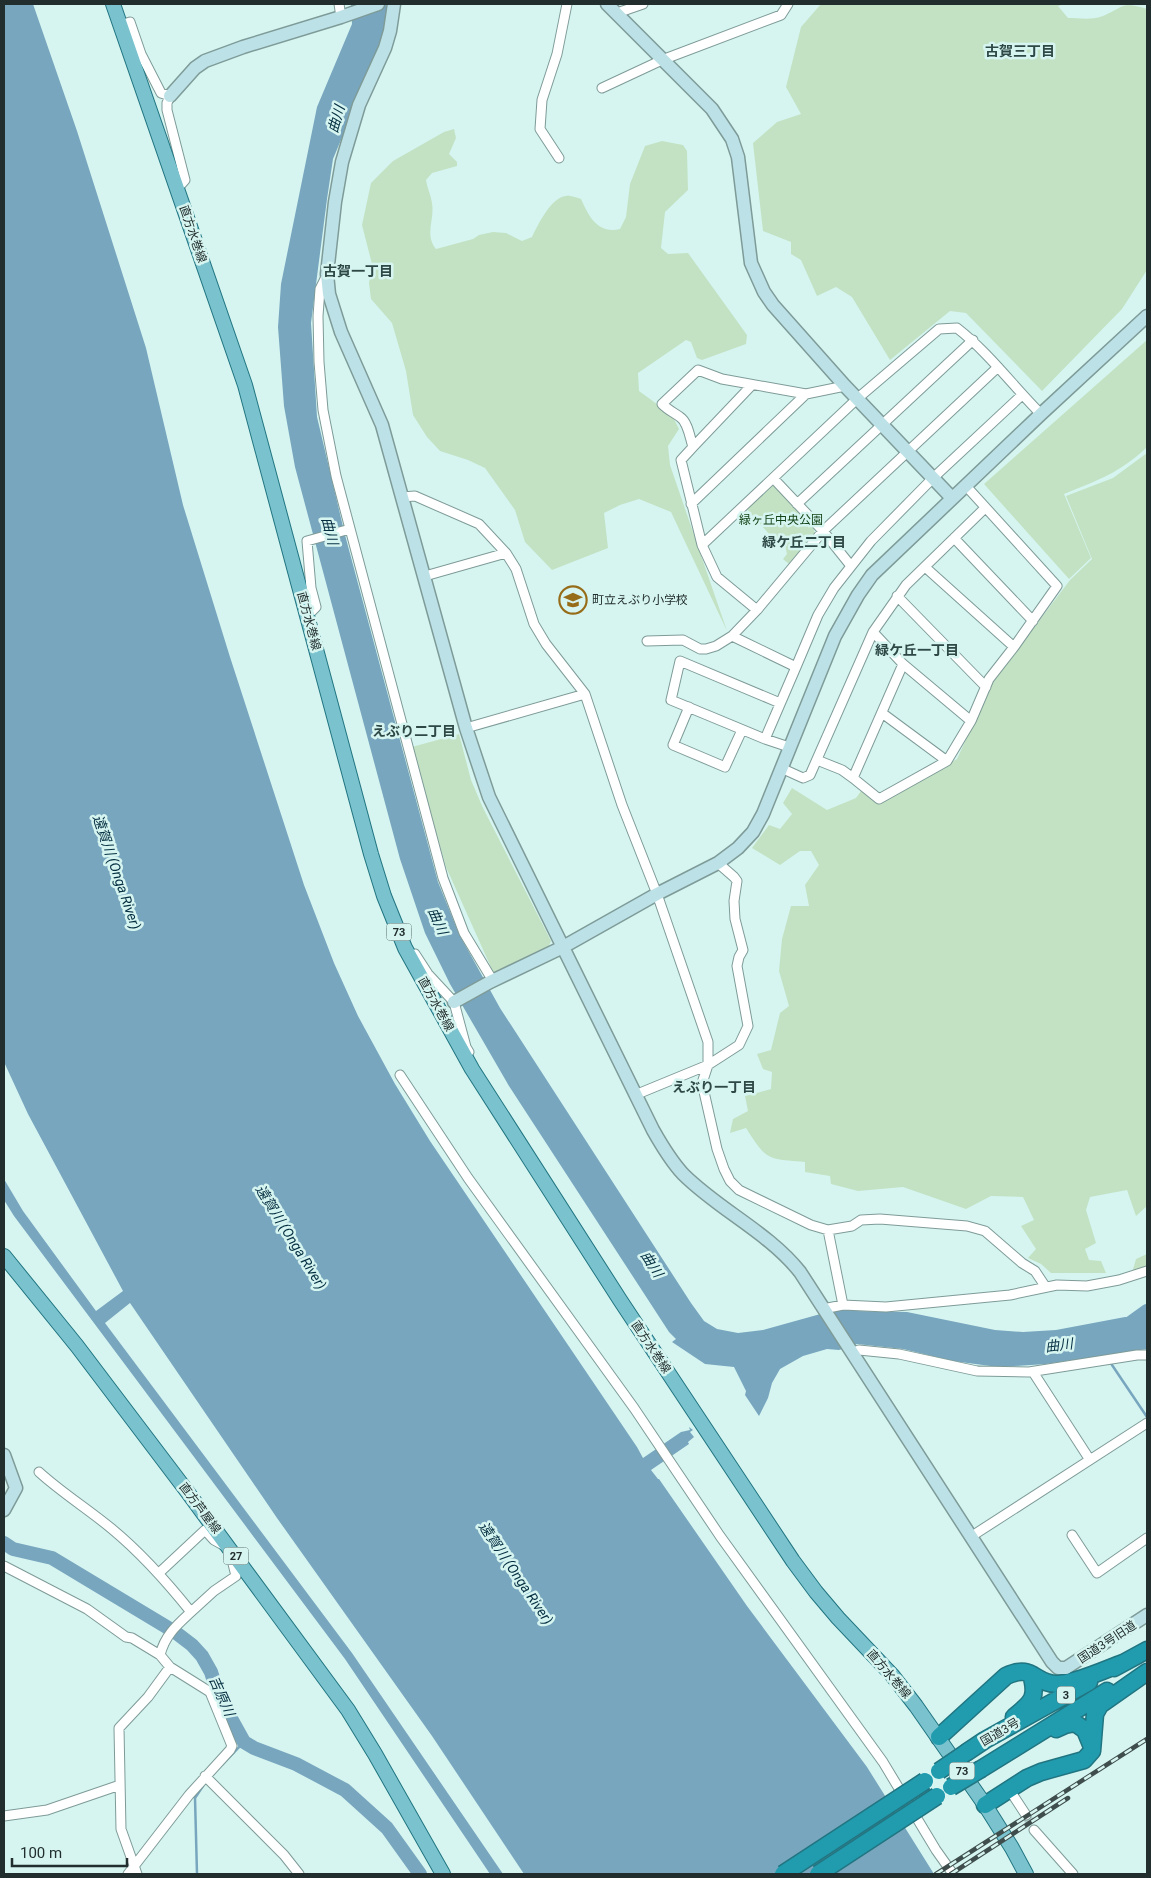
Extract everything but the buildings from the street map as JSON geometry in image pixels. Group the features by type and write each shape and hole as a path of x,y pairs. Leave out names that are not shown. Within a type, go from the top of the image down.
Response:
{"highway":[{"name":"国道3号","path":"783,1874 984,1740 1147,1650"},
{"path":"939,1737 1006,1676 1014,1672 1024,1671 1046,1682 1056,1684 1123,1663"},
{"name":"国道3号","path":"818,1874 944,1791 1094,1698 1147,1668"},
{"path":"985,1805 1027,1778 1041,1772 1084,1760 1092,1750 1095,1714 1100,1705 1147,1672"},
{"path":"984,1740 1028,1705 1034,1696 1035,1688 1031,1674"},
{"path":"999,1758 1064,1725 1076,1723 1085,1730 1092,1747"}],"main road":[{"name":"直方水巻線","path":"113,4 245,384 371,854 384,896 405,948 472,1069 620,1300 793,1561 838,1618 892,1675 939,1737 985,1805 1026,1874"},
{"name":"直方芦屋線","path":"4,1256 77,1346 230,1548 348,1710 443,1874"}],"street":[{"path":"338,4 341,17"},
{"path":"177,189 185,180 167,110 167,103 170,96 195,68 206,61 243,47 378,4"},
{"path":"394,4 385,48 359,105 342,162 335,202 327,274 333,312 382,425 466,728 489,797 653,1130 668,1156 683,1174 791,1261 972,1536 1147,1423"},
{"path":"559,158 540,129 542,100 557,54 567,4"},
{"path":"607,4 712,109 732,139 738,158 751,263 764,292 773,305 845,386 952,498"},
{"path":"617,13 643,4"},
{"path":"602,88 662,60 781,15 788,4"},
{"path":"120,25 130,22 141,54 162,93 170,96"},
{"path":"327,274 320,289 318,316 323,410 336,476 443,878 464,933 491,982"},
{"path":"454,1002 563,947 657,894 718,863 738,848 752,832 762,814 835,636 858,595 872,575 1147,316"},
{"path":"702,545 858,398 939,329 957,328 973,340 1022,395 1042,414"},
{"path":"797,504 973,340"},
{"path":"647,641 683,640 700,649 706,649 716,646 732,636 757,610 823,531 998,367"},
{"path":"693,447 687,427 681,417 670,412 662,404 698,370 722,379 751,386 806,394 845,386"},
{"path":"751,386 681,460 702,545 717,577 757,610"},
{"path":"691,504 806,394"},
{"path":"765,739 818,615 834,588 871,540 933,478 1022,395"},
{"path":"772,478 823,531 851,566"},
{"path":"817,760 842,770 879,800 947,761 971,721 989,679 1057,586 966,486"},
{"path":"402,497 415,496 478,524 506,553 516,569 534,624 546,644 585,694 622,805 657,894 708,1042 708,1065 702,1083 717,1149 730,1181 739,1190 768,1205 812,1225 828,1230 852,1226 861,1220 880,1219 967,1226 985,1231 1022,1263 1035,1271 1045,1286"},
{"path":"781,768 803,778 810,775 872,632 906,585 984,508"},
{"path":"307,616 316,607 311,588 307,541 350,529"},
{"path":"954,538 1033,621"},
{"path":"425,576 506,553"},
{"path":"925,567 1014,647"},
{"path":"897,596 986,688"},
{"path":"872,632 903,664 971,721"},
{"path":"732,636 796,667"},
{"path":"780,703 680,661 671,700 742,730 789,747"},
{"path":"853,778 903,664"},
{"path":"466,728 585,694"},
{"path":"689,707 673,745 725,767 742,730"},
{"path":"882,713 947,761"},
{"path":"635,1095 708,1065 739,1045 748,1026 737,966 743,950 735,919 734,901 737,881 718,863"},
{"path":"405,948 416,955 428,974 454,1002 466,1046 476,1063 472,1069"},
{"path":"400,1075 468,1178 634,1408 720,1536 883,1762 936,1850 953,1874"},
{"path":"828,1230 843,1305"},
{"path":"824,1310 843,1305 886,1307 1010,1295 1045,1286 1087,1286 1119,1280 1147,1271"},
{"path":"851,1352 859,1350 899,1354 977,1371 1033,1372 1147,1355"},
{"path":"1033,1372 1090,1460"},
{"path":"4,1456 16,1488 4,1510"},
{"path":"39,1472 60,1491 112,1529 159,1572 190,1612"},
{"path":"159,1572 205,1530 214,1540 230,1548 236,1576 214,1591 174,1628 163,1643 160,1655"},
{"path":"1072,1535 1097,1573 1147,1538"},
{"name":"国道3号旧道","path":"972,1536 1052,1662 1058,1668 1066,1668 1147,1615"},
{"path":"4,1566 87,1608 126,1637 132,1638 160,1655 170,1667 210,1692 232,1746 205,1776 136,1870 128,1874"},
{"path":"136,1870 121,1829 119,1728 148,1697 170,1667"},
{"path":"205,1776 284,1856 299,1874"},
{"path":"4,1816 47,1810 120,1785"},
{"path":"1009,1789 1026,1815"},
{"path":"1034,1830 1073,1874"}],"green space":[{"path":"821,4 1065,4 1058,6 1068,18 1084,19 1100,17 1126,5 1147,9 1147,270 1122,309 1042,391 966,313 950,311 890,360 852,297 836,287 817,296 801,260 791,254 791,242 763,231 753,143 777,122 801,114 786,87 801,27"},
{"path":"454,129 456,138 449,154 457,162 457,166 432,173 426,180 433,209 430,232 436,249 493,232 506,233 522,241 532,237 550,206 560,198 568,196 581,199 595,223 606,229 620,229 626,217 630,184 645,146 662,141 683,145 687,151 688,190 665,212 661,248 668,254 688,253 747,335 746,344 702,360 697,358 691,342 686,340 638,373 639,391 672,415 679,429 668,446 670,465 727,631 671,512 639,499 620,505 604,513 608,548 552,570 525,542 515,510 485,468 440,451 427,437 413,415 406,371 392,323 371,299 369,283 372,264 362,225 371,183 393,161 444,132"},
{"path":"1147,340 1147,447 1118,470 1064,494 1091,558 1069,579 984,484"},
{"path":"1147,453 1147,1206 1136,1216 1127,1190 1090,1197 1086,1210 1096,1243 1085,1249 1089,1260 1101,1261 1106,1273 1051,1273 1041,1264 1028,1258 1036,1249 1021,1226 1034,1220 1023,1197 991,1196 966,1209 903,1187 858,1191 831,1184 830,1176 805,1172 805,1162 775,1159 769,1156 759,1147 746,1128 730,1133 733,1119 748,1111 745,1096 771,1089 772,1072 763,1069 757,1054 771,1050 780,1013 789,1006 779,971 782,939 791,906 809,906 805,885 819,865 811,851 800,851 780,865 752,848 769,825 780,829 792,814 783,803 792,788 827,810 856,798 866,784 889,799 957,759 992,683 1070,580 1092,559 1066,496 1113,478"},
{"name":"緑ヶ丘中央公園","path":"769,485 774,485 814,529 815,535 789,564 783,559 787,554 785,545 769,534 746,508"},
{"path":"459,734 471,780 483,808 551,941 548,948 494,974 446,867 412,747"},
{"path":"1147,1254 1147,1267 1132,1273 1136,1259"}],"water":[{"name":"遠賀川 (Onga River)","path":"4,4 33,4 77,131 146,348 183,505 230,657 304,885 334,963 358,1016 395,1084 430,1141 643,1458 681,1432 690,1430 689,1427 693,1430 690,1432 694,1437 688,1442 689,1444 651,1470 747,1606 867,1767 934,1874 524,1874 432,1736 277,1518 130,1303 105,1323 352,1653 503,1874 490,1874 345,1659 14,1216 4,1200 4,1179 23,1211 96,1311 123,1291 28,1114 4,1062"},
{"name":"曲川","path":"351,4 386,4 387,8 381,44 333,159 311,323 317,417 345,535 438,882 459,934 500,1008 691,1303 704,1321 717,1329 738,1333 763,1330 842,1308 856,1311 907,1312 995,1330 1023,1332 1056,1330 1125,1317 1147,1319 1147,1349 1046,1364 998,1367 953,1361 903,1349 857,1344 839,1350 827,1349 803,1356 780,1369 772,1383 768,1398 759,1416 745,1395 746,1391 734,1367 705,1364 672,1342 676,1339 669,1332 509,1086 450,984 425,933 400,859 295,467 284,406 278,327 281,284 317,107 352,24"}],"waterway":[{"path":"1122,1329 1147,1311"},
{"path":"1110,1362 1147,1417"},
{"name":"吉原川","path":"4,1543 13,1549 52,1558 175,1632 192,1645 202,1656 211,1672 219,1697 244,1742 254,1748 296,1764 345,1790 387,1828 420,1874"},
{"path":"222,1765 244,1742"},
{"path":"197,1874 195,1798 203,1786"}],"tunnel":[{"path":"1026,1815 1034,1830"}],"railway":[{"path":"936,1874 1147,1739"},
{"path":"951,1874 1068,1798"}],"place":[{"name":"町立えぶり小学校","path":"573,600"}],"district":[{"name":"古賀三丁目","path":"1020,51"},
{"name":"古賀一丁目","path":"358,271"},
{"name":"緑ケ丘二丁目","path":"804,542"},
{"name":"緑ケ丘一丁目","path":"917,650"},
{"name":"えぶり二丁目","path":"414,731"},
{"name":"えぶり一丁目","path":"714,1087"}]}
